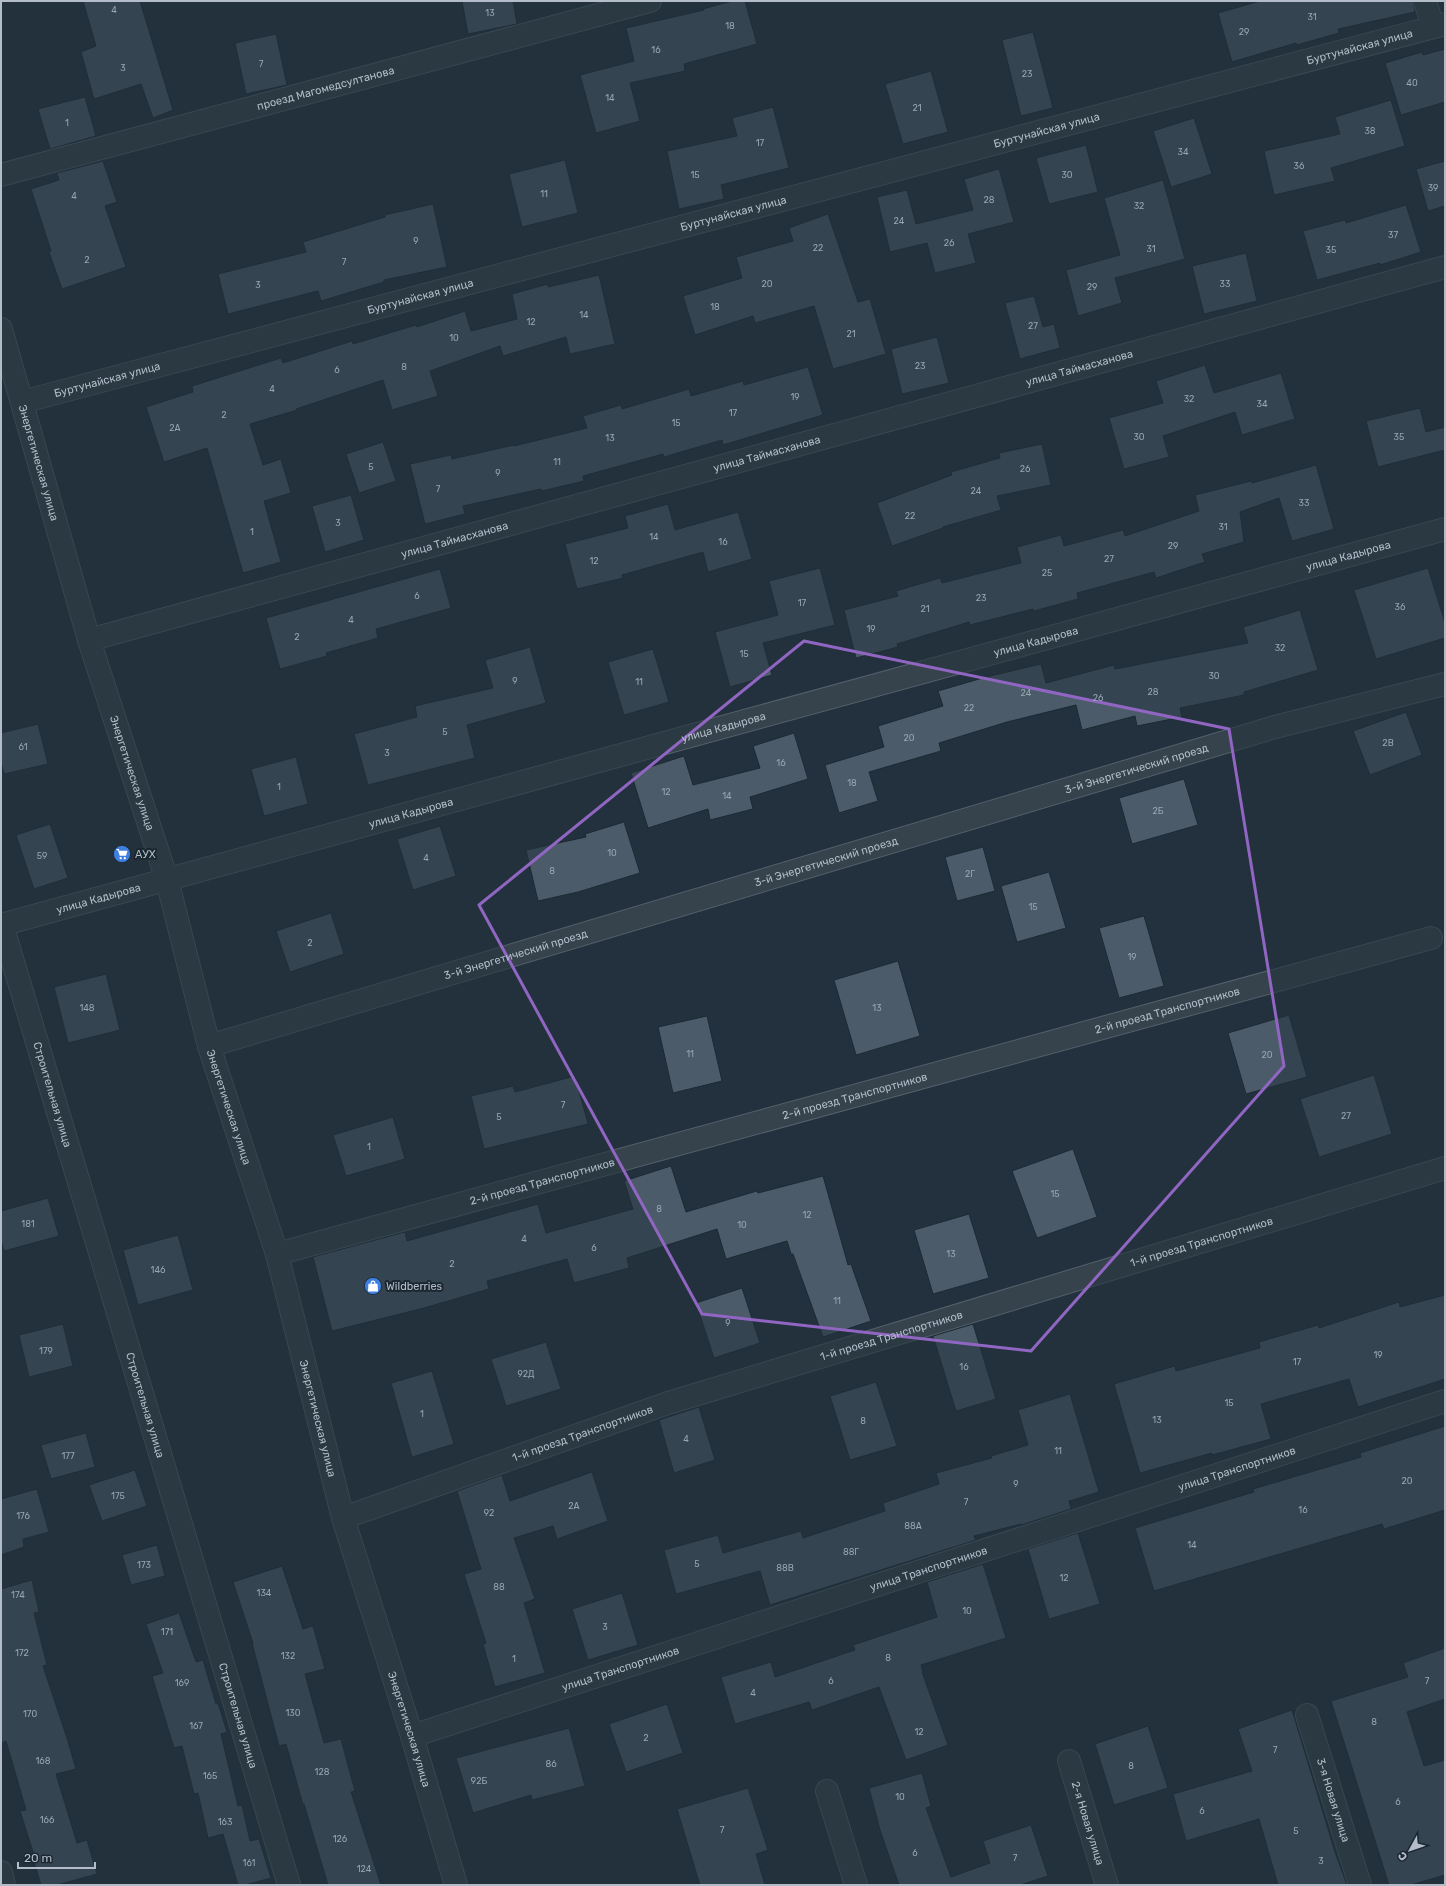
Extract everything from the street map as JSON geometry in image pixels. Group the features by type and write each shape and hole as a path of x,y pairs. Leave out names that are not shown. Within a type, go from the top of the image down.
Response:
{"street":[{"name":"проезд Магомедсултанова","path":"1,175 650,1"},
{"path":"1425,1 1439,26"},
{"name":"Буртунайская улица","path":"22,402 1439,26"},
{"name":"улица Таймасханова","path":"89,640 1445,267"},
{"name":"Энергетическая улица","path":"1,329 89,640 167,880 209,1046 278,1254 343,1518 412,1736 456,1885"},
{"name":"улица Кадырова","path":"1,925 1445,530"},
{"name":"3-й Энергетический проезд","path":"209,1046 1274,727 1445,684"},
{"name":"Строительная улица","path":"1,925 289,1885"},
{"name":"2-й проезд Транспортников","path":"278,1254 1431,938"},
{"name":"1-й проезд Транспортников","path":"343,1518 668,1403 1445,1168"},
{"name":"улица Транспортников","path":"412,1736 1445,1402"},
{"name":"3-я Новая улица","path":"1307,1715 1360,1885"},
{"name":"2-я Новая улица","path":"1069,1761 1107,1885"},
{"path":"827,1790 856,1885"},
{"path":"1,1872 4,1885"}],"highlighted area":[{"path":"804,641 1229,729 1284,1066 1031,1351 702,1314 479,905"}],"building":[{"path":"83,1 140,1 173,110 153,118 141,84 94,99 81,52 96,46"},
{"path":"462,1 513,1 517,24 468,34"},
{"path":"732,1 745,1 757,44 684,64 685,71 630,83 640,121 596,133 580,75 634,61 626,28 704,10 703,9"},
{"path":"1260,1 1413,1 1415,12 1338,29 1339,33 1297,45 1296,43 1232,62 1218,13"},
{"path":"1033,32 1053,108 1021,116 1002,40"},
{"path":"276,34 287,85 246,94 235,43"},
{"path":"1445,49 1445,102 1401,115 1385,63 1422,52 1423,55"},
{"path":"931,71 948,132 903,144 885,84"},
{"path":"85,97 96,136 50,149 38,109"},
{"path":"1391,100 1405,146 1331,168 1335,181 1274,195 1264,151 1340,134 1335,117"},
{"path":"773,107 789,168 721,185 724,199 679,209 667,151 737,136 732,118"},
{"path":"1194,118 1212,174 1171,187 1153,131"},
{"path":"1086,145 1098,192 1049,204 1036,158"},
{"path":"565,160 578,213 522,227 509,174"},
{"path":"103,161 117,202 105,206 126,267 62,289 49,252 51,251 31,189 59,180 57,173"},
{"path":"1445,161 1445,206 1428,211 1416,169"},
{"path":"999,169 1014,222 968,234 976,263 935,273 927,243 890,252 877,197 907,190 916,224 973,210 964,179"},
{"path":"1163,180 1185,259 1115,278 1122,303 1078,316 1066,270 1120,255 1104,198"},
{"path":"433,204 447,267 384,280 384,282 321,301 318,291 228,314 218,274 306,252 303,242 385,217 385,215"},
{"path":"1406,205 1421,252 1380,265 1380,263 1317,280 1303,231 1345,220 1346,223"},
{"path":"828,214 858,302 870,299 886,354 833,369 814,306 755,323 753,316 695,335 683,296 742,278 736,257 793,241 789,228"},
{"path":"1246,253 1257,301 1204,314 1192,266"},
{"path":"599,275 615,344 570,354 566,337 503,356 500,346 430,371 438,396 392,410 383,380 296,409 297,410 250,424 263,465 281,459 291,493 264,501 281,562 243,573 207,448 164,462 146,407 193,392 192,386 281,358 283,363 352,341 353,344 416,325 417,327 465,311 471,331 517,319 512,294 548,284 548,287"},
{"path":"1034,296 1043,327 1054,324 1060,348 1020,359 1005,303"},
{"path":"937,337 949,383 902,394 891,349"},
{"path":"1205,365 1214,393 1281,373 1295,419 1242,435 1235,412 1163,436 1169,457 1124,469 1109,418 1163,403 1156,381"},
{"path":"808,367 823,415 723,445 722,440 664,457 663,454 583,476 584,481 542,491 541,489 463,506 465,514 425,524 410,464 451,455 452,459 514,446 587,428 583,416 621,405 622,409 689,389 691,396 743,381 744,385"},
{"path":"1420,408 1426,432 1445,427 1445,450 1378,467 1366,421"},
{"path":"383,442 396,481 359,493 346,454"},
{"path":"1042,444 1051,485 997,496 1001,510 943,527 892,546 877,503 952,475 951,472 1000,458 999,453"},
{"path":"1316,465 1334,529 1292,541 1279,498 1240,512 1244,542 1202,554 1205,562 1156,578 1154,572 1077,593 1078,599 1034,611 1033,609 970,625 969,622 897,644 898,647 856,658 844,610 898,596 896,591 940,578 942,583 1021,563 1017,547 1061,535 1064,546 1123,530 1125,536 1199,511 1195,495 1251,481 1252,483"},
{"path":"351,495 364,540 325,552 312,506"},
{"path":"668,504 675,530 738,512 752,559 708,572 703,552 622,575 623,578 577,589 565,544 628,528 625,516"},
{"path":"820,568 835,625 763,643 772,675 730,687 715,632 778,615 769,581"},
{"path":"1428,568 1445,623 1445,638 1376,659 1354,590"},
{"path":"440,569 451,608 376,629 378,638 326,653 327,656 280,669 266,618"},
{"path":"1300,610 1318,670 1244,692 1244,695 1180,708 1182,717 1137,726 1135,716 1082,730 1076,705 1007,722 939,743 941,751 869,772 878,801 839,813 825,765 884,747 878,726 943,706 938,691 986,677 1041,664 1046,683 1114,665 1115,669 1248,643 1243,627"},
{"path":"530,647 546,703 467,725 475,758 368,785 354,734 417,717 415,706 493,688 485,660"},
{"path":"653,649 669,702 624,715 608,662"},
{"path":"1406,712 1422,755 1370,775 1353,731"},
{"path":"38,724 48,764 4,774 1,762 1,733"},
{"path":"794,733 808,779 750,797 753,809 710,820 708,809 648,828 631,773 684,756 693,785 760,768 753,746"},
{"path":"296,757 308,804 264,816 251,769"},
{"path":"1184,779 1198,825 1132,844 1119,798"},
{"path":"624,822 640,873 578,892 538,901 526,850 586,837 585,834"},
{"path":"50,824 68,878 34,889 16,835"},
{"path":"440,826 456,876 413,890 397,839"},
{"path":"983,847 995,891 957,901 945,857"},
{"path":"1049,872 1066,928 1017,942 1001,886"},
{"path":"331,913 344,954 290,972 276,931"},
{"path":"1144,916 1164,986 1119,998 1099,928"},
{"path":"898,961 920,1036 856,1055 834,980"},
{"path":"106,974 120,1030 68,1043 54,987"},
{"path":"1289,1015 1307,1077 1246,1094 1228,1033"},
{"path":"707,1016 722,1081 673,1093 658,1027"},
{"path":"1374,1075 1392,1134 1319,1157 1300,1099"},
{"path":"575,1076 588,1124 484,1149 471,1096 513,1086 515,1092"},
{"path":"393,1117 405,1159 346,1176 333,1135"},
{"path":"1073,1149 1097,1217 1037,1238 1012,1171"},
{"path":"671,1166 686,1212 757,1191 758,1193 823,1176 848,1265 851,1264 871,1321 823,1337 787,1241 726,1259 717,1229 627,1258 629,1268 574,1283 567,1259 487,1281 489,1289 424,1308 332,1331 313,1257 405,1232 407,1241 538,1204 546,1233 633,1209 624,1181"},
{"path":"48,1198 59,1236 4,1251 1,1240 1,1211"},
{"path":"969,1214 989,1278 933,1294 914,1230"},
{"path":"178,1235 193,1290 138,1305 123,1250"},
{"path":"742,1288 760,1343 714,1358 696,1303"},
{"path":"1445,1295 1445,1379 1358,1407 1349,1379 1261,1404 1271,1439 1212,1455 1212,1453 1140,1473 1114,1384 1175,1366 1176,1371 1260,1348 1259,1342 1318,1325 1319,1328 1399,1302 1400,1307"},
{"path":"63,1324 73,1366 29,1377 19,1335"},
{"path":"973,1324 996,1399 956,1411 933,1336"},
{"path":"546,1342 561,1389 506,1406 491,1359"},
{"path":"432,1371 454,1444 412,1457 391,1383"},
{"path":"876,1382 897,1446 850,1460 830,1396"},
{"path":"1070,1394 1099,1492 1069,1501 1071,1509 1021,1525 974,1536 976,1540 770,1605 760,1571 676,1594 664,1550 718,1535 723,1553 801,1531 803,1538 885,1511 883,1503 939,1484 936,1473 992,1458 991,1456 1028,1445 1018,1410"},
{"path":"699,1407 715,1460 674,1473 659,1420"},
{"path":"1445,1426 1445,1510 1384,1529 1382,1524 1154,1591 1135,1528 1254,1492 1253,1489 1361,1457 1360,1453"},
{"path":"86,1433 95,1467 51,1479 41,1445"},
{"path":"135,1470 147,1506 102,1521 89,1485"},
{"path":"592,1472 608,1521 557,1539 553,1526 514,1538 535,1599 524,1603 545,1673 495,1687 483,1644 486,1643 464,1574 481,1569 457,1491 502,1475 510,1501"},
{"path":"37,1489 49,1532 23,1539 24,1547 1,1555 1,1499"},
{"path":"1078,1533 1100,1604 1049,1619 1028,1549"},
{"path":"157,1545 165,1576 131,1585 122,1555"},
{"path":"983,1564 1006,1638 921,1665 922,1672 948,1745 906,1760 879,1687 812,1710 809,1702 735,1724 721,1677 771,1662 775,1677 855,1650 853,1645 937,1617 927,1582"},
{"path":"282,1566 303,1629 313,1626 325,1669 305,1674 324,1743 341,1739 355,1791 351,1792 381,1885 328,1885 286,1744 279,1746 253,1643 233,1582"},
{"path":"32,1580 39,1612 34,1613 47,1665 43,1666 76,1769 56,1774 77,1843 87,1840 97,1874 57,1885 41,1885 32,1855 34,1855 20,1811 26,1810 6,1741 1,1743 1,1589"},
{"path":"622,1593 638,1645 588,1660 572,1609"},
{"path":"179,1613 196,1662 203,1660 216,1704 218,1703 227,1732 221,1734 238,1806 242,1805 250,1841 259,1839 271,1878 245,1885 238,1885 223,1834 208,1838 198,1793 194,1794 182,1746 174,1748 152,1676 163,1673 146,1624"},
{"path":"1445,1648 1445,1699 1407,1712 1424,1766 1445,1760 1445,1875 1411,1885 1389,1885 1331,1701 1408,1677 1403,1663"},
{"path":"667,1704 683,1753 626,1772 609,1724"},
{"path":"1292,1710 1335,1852 1347,1885 1278,1885 1259,1819 1186,1841 1173,1794 1252,1771 1238,1729"},
{"path":"1148,1726 1168,1788 1114,1805 1095,1744"},
{"path":"569,1728 585,1786 532,1800 531,1795 473,1813 456,1758"},
{"path":"922,1773 931,1806 926,1808 951,1877 990,1863 983,1841 1031,1825 1048,1876 1020,1885 899,1885 880,1830 869,1788"},
{"path":"748,1788 768,1850 756,1854 765,1885 700,1885 677,1809"}],"place":[{"name":"АУХ","path":"122,854"},
{"name":"Wildberries","path":"373,1286"}]}
